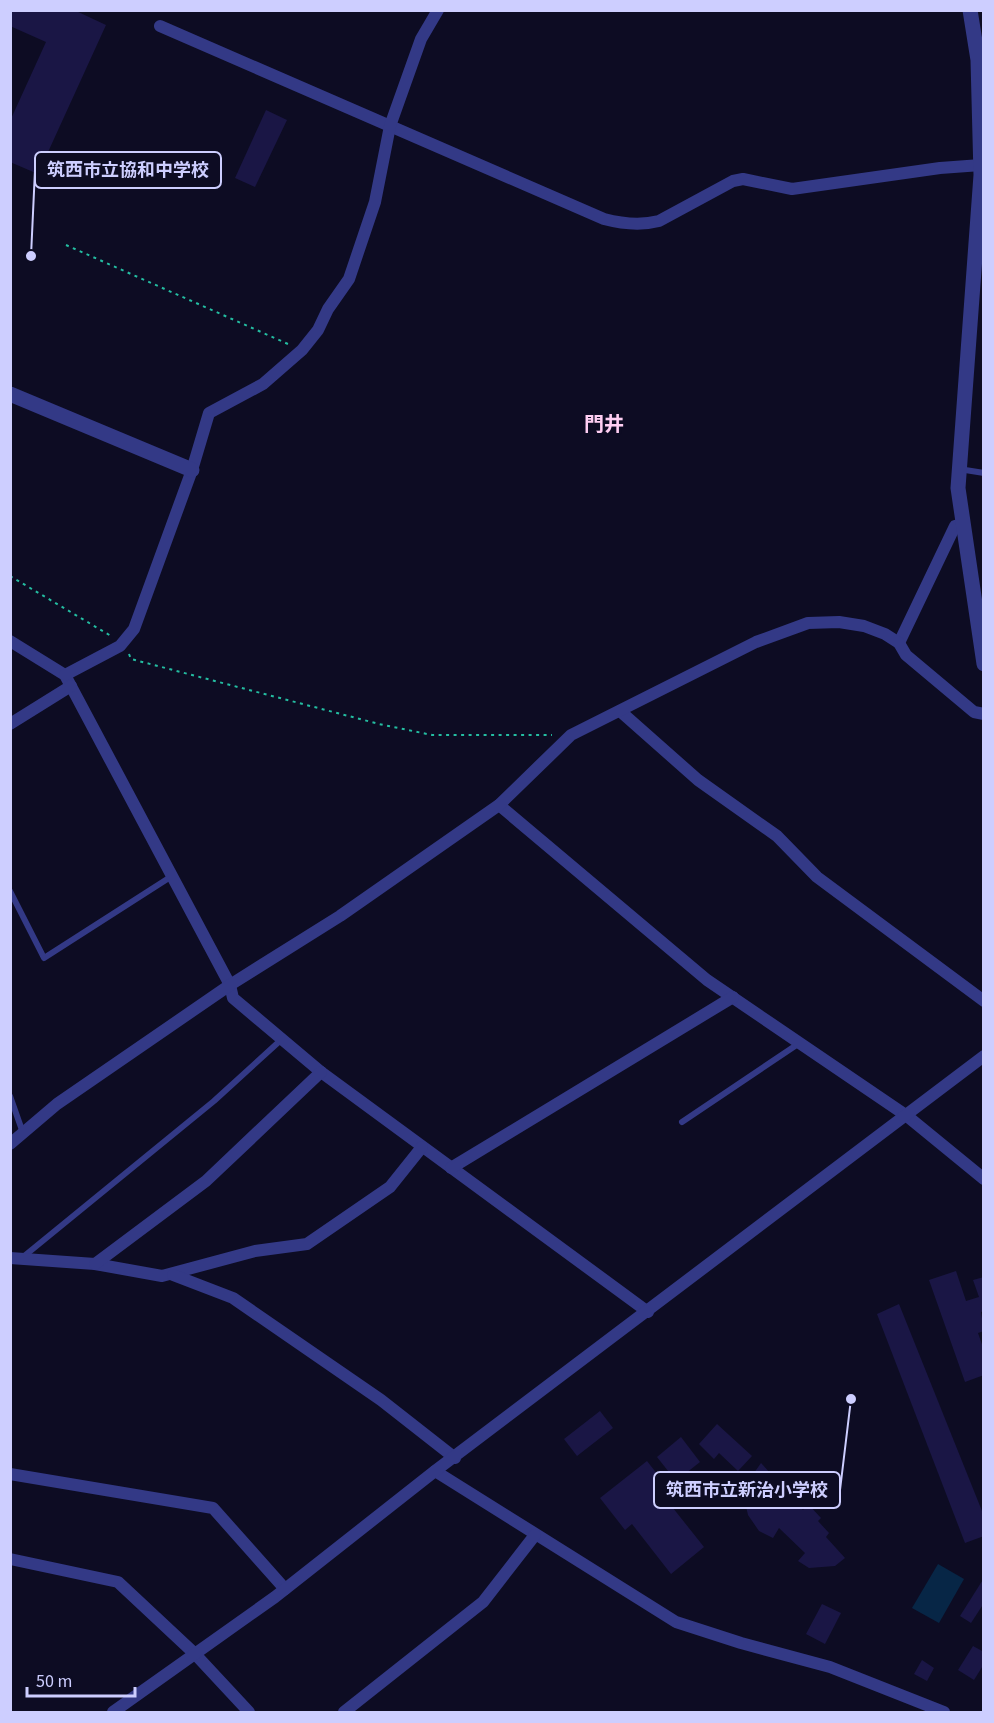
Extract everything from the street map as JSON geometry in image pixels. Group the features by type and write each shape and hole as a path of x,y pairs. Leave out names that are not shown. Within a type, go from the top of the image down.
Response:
{"street":[{"path":"10,724 122,643 134,629 192,470 209,413 263,384 302,350 318,330 328,309 349,279 375,202 390,126 421,39 438,10"},
{"path":"970,10 978,60 982,172 958,469 962,525 984,664"},
{"path":"160,26 604,219 636,225 659,221 733,181 744,180 792,189 929,170 982,172"},
{"path":"10,394 79,425 192,470"},
{"path":"899,643 955,526 962,525"},
{"path":"10,1144 57,1104 230,985 340,916 499,805 571,735 756,642 801,625 827,622 856,624 885,634 899,643 906,655 974,711 984,714"},
{"path":"10,641 68,680 230,985 233,998 321,1072 648,1312"},
{"path":"620,711 698,780 777,836 817,877 984,1001"},
{"path":"499,805 707,980 907,1116 984,1179"},
{"path":"451,1168 733,997"},
{"path":"113,1713 285,1589 435,1471 984,1056"},
{"path":"95,1264 206,1181 321,1072"},
{"path":"16,1257 95,1264 162,1276 173,1275 255,1251 307,1244 390,1187 422,1147"},
{"path":"173,1275 233,1298 381,1400 455,1458"},
{"path":"435,1471 676,1622 741,1643 830,1667 944,1713"},
{"path":"10,1474 213,1508 285,1589"},
{"path":"344,1713 483,1602 535,1535"},
{"path":"10,1559 118,1582 195,1654 249,1713"}],"lane":[{"path":"958,469 984,473"},
{"path":"10,891 44,958 172,876"},
{"path":"16,1257 214,1101 282,1039"},
{"path":"682,1122 801,1042"},
{"path":"10,1096 23,1133"}],"path":[{"path":"66,245 302,350"},
{"path":"10,576 122,643 132,659 379,724 432,735 571,735"}],"water":[{"path":"938,1564 964,1579 939,1623 912,1608"}],"building":[{"path":"10,10 74,10 106,25 38,174 10,162 10,121 46,42 10,26"},
{"path":"266,110 287,120 255,187 235,178"},
{"path":"956,1271 966,1301 979,1297 973,1280 984,1277 984,1311 981,1312 984,1331 978,1333 984,1350 984,1375 965,1382 929,1280"},
{"path":"899,1304 984,1516 984,1536 965,1543 877,1314"},
{"path":"600,1411 613,1428 577,1456 564,1439"},
{"path":"717,1424 752,1456 738,1471 719,1453 714,1459 699,1444"},
{"path":"681,1437 700,1462 676,1481 657,1457"},
{"path":"647,1461 672,1493 665,1498 704,1547 671,1574 632,1524 625,1530 600,1498"},
{"path":"761,1463 803,1510 808,1504 821,1518 818,1521 829,1533 826,1537 845,1558 835,1566 809,1568 798,1561 805,1553 779,1528 773,1538 759,1531 748,1515 744,1498 749,1480"},
{"path":"984,1578 984,1603 971,1623 960,1616"},
{"path":"822,1604 841,1613 825,1644 806,1634"},
{"path":"973,1646 984,1652 984,1664 974,1680 958,1670"},
{"path":"922,1660 934,1668 927,1681 914,1674"}],"place":[{"name":"筑西市立協和中学校","path":"31,256"},
{"name":"筑西市立新治小学校","path":"851,1399"}],"district":[{"name":"門井","path":"604,424"}]}
